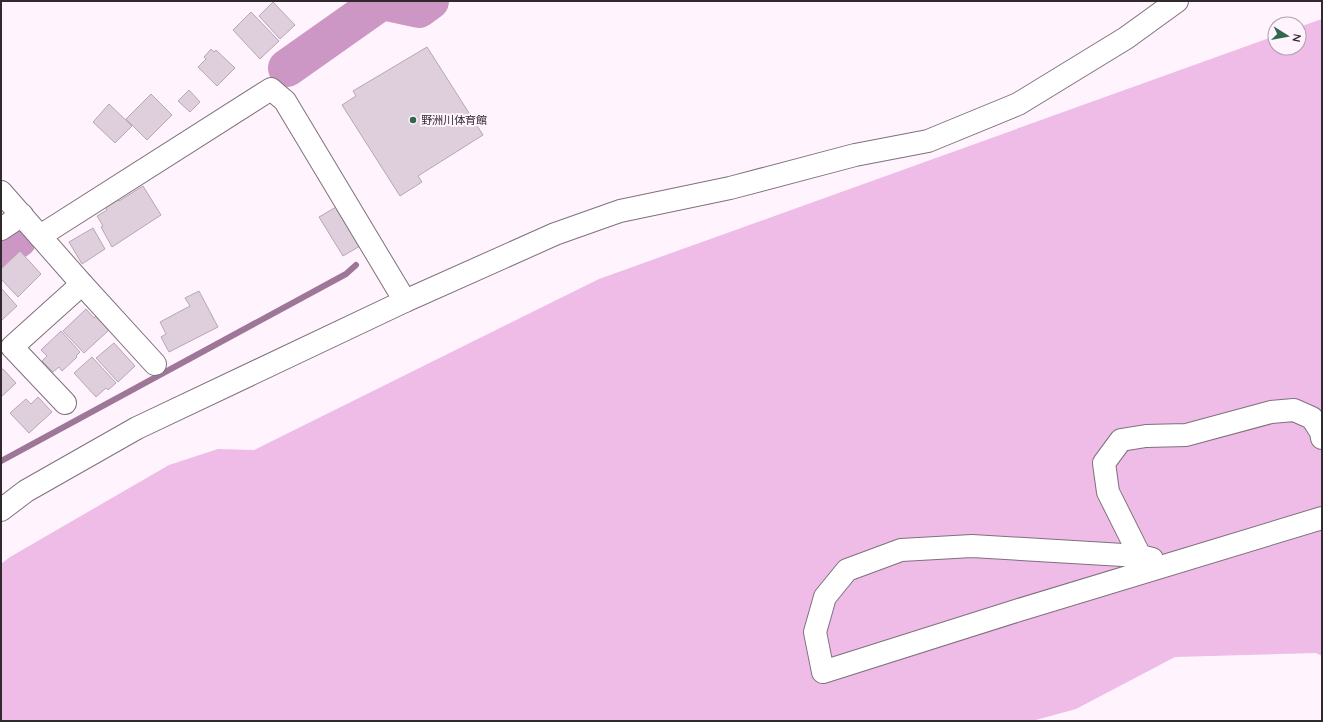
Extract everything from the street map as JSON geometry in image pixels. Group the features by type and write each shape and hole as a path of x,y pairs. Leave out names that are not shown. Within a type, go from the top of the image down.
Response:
{"street":[{"path":"1,510 26,491 137,428 405,301 555,234 610,214 730,188 855,155 928,141 1018,104 1126,38 1177,1"},
{"path":"40,236 271,89 284,101 405,301"},
{"path":"1,192 155,364"},
{"path":"1,229 22,215"},
{"path":"65,404 12,347 82,284"},
{"path":"1140,556 1108,492 1104,463 1121,440 1146,436 1186,434 1272,412 1294,410 1312,418 1321,432 1322,438"},
{"path":"1171,564 1140,556 972,546 901,550 847,570 825,597 815,632 823,672 1019,610 1171,564 1322,518"}],"shaded area":[{"path":"1322,19 1322,506 818,683 1322,526 1322,656 1316,653 1175,657 1076,709 1032,721 1,721 1,564 10,557 169,465 218,449 254,450 599,279 1267,39 1267,56 1307,56 1307,24"}],"building":[{"path":"273,2 295,25 280,39 259,16"},
{"path":"251,12 279,41 260,59 233,30"},
{"name":"野洲川体育館","path":"427,47 483,135 418,176 422,182 400,196 342,105 356,96 353,91"},
{"path":"211,49 214,52 216,50 235,68 217,86 198,67 206,59 204,57"},
{"path":"189,90 200,102 190,112 178,101"},
{"path":"151,94 172,115 147,140 126,119"},
{"path":"109,104 132,126 115,143 93,122"},
{"path":"143,186 161,215 112,247 97,216 107,210 104,205 116,197 119,201"},
{"path":"336,207 360,246 343,256 319,217"},
{"path":"93,228 105,249 82,264 69,242"},
{"path":"20,251 41,274 18,297 1,279 1,269"},
{"path":"1,288 17,306 2,320 1,319"},
{"path":"199,291 218,327 169,352 161,337 166,334 160,322 190,306 185,298"},
{"path":"86,309 94,318 96,316 109,330 84,353 63,331"},
{"path":"61,331 80,352 76,356 77,357 62,371 59,367 53,372 42,361 47,356 41,350"},
{"path":"114,343 135,366 118,382 96,358"},
{"path":"92,357 116,383 108,390 106,388 96,397 74,373"},
{"path":"3,369 16,383 1,397 1,370"},
{"path":"38,397 52,412 29,433 10,413 26,399 31,404"}],"waterway":[{"path":"287,68 382,1 419,9 430,1"},
{"path":"1,249 18,239"},
{"path":"1,461 346,274 356,265"}],"place":[{"name":"野洲川体育館","path":"413,120"}]}
